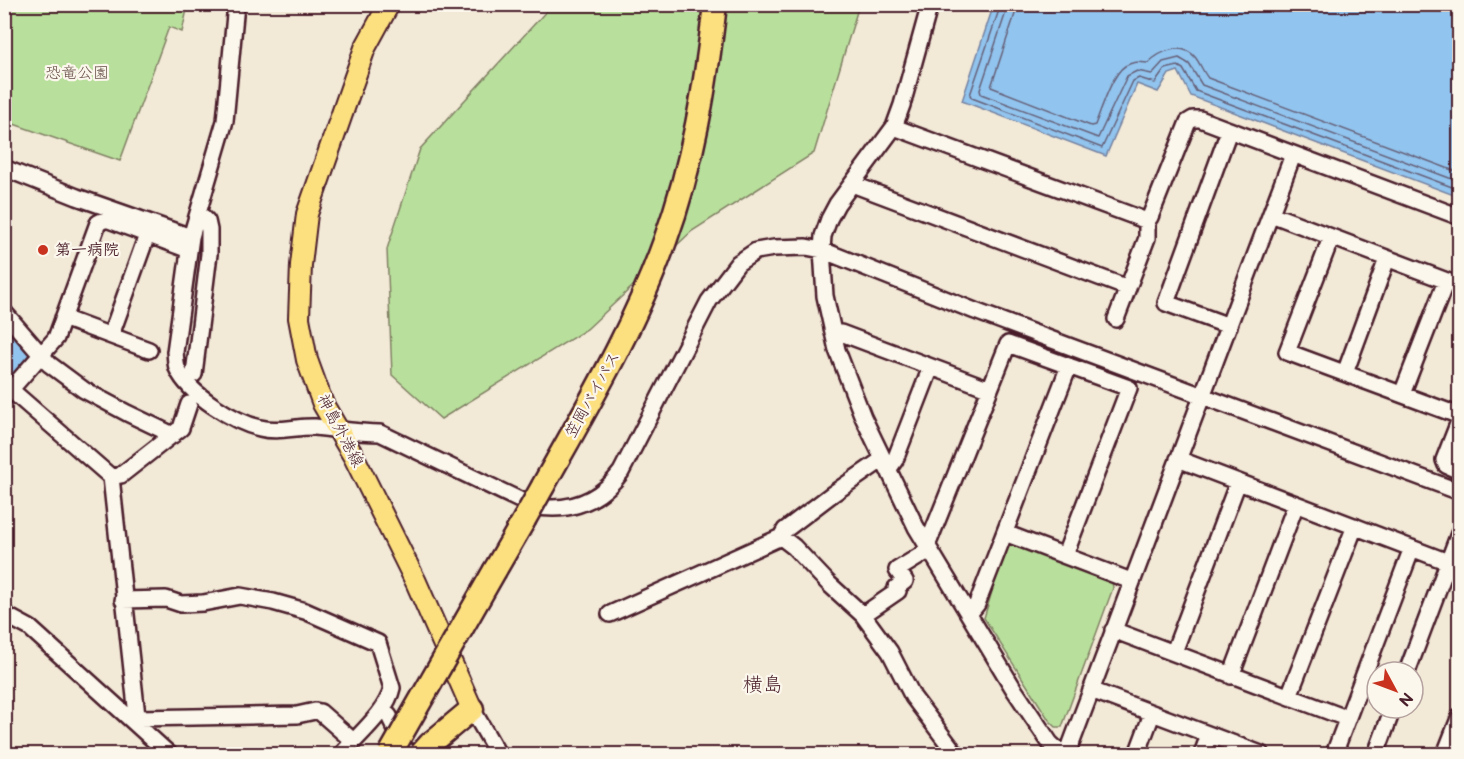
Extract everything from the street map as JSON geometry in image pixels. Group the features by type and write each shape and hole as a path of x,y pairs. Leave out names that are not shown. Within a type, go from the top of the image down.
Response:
{"highway":[{"name":"笠岡バイパス","path":"410,752 495,570 620,346 643,296 665,241 696,135 706,80 715,4"},
{"path":"410,752 472,709"}],"main road":[{"name":"神島外港線","path":"389,4 364,48 307,214 301,265 299,318 306,360 323,404 339,430 416,582 472,709"}],"street":[{"path":"930,4 894,127 837,204 829,219 823,236 822,250 825,296 837,350 863,417 916,527 1015,691 1050,743 1062,754 1071,744 1293,155"},
{"path":"236,12 225,120 190,243 175,352 177,368 195,392 242,422 260,428 286,430 313,427 380,433 532,506 555,509 576,507 597,497 621,472 709,301 738,263 756,251 806,247 822,250 975,311 1460,492"},
{"path":"1116,319 1147,238 1147,220 1188,122 1193,119 1200,119 1460,217"},
{"path":"894,127 1147,220"},
{"path":"1229,131 1166,303 1229,326"},
{"path":"4,168 190,243"},
{"path":"852,183 1128,288"},
{"path":"194,374 209,254 207,221 198,213"},
{"path":"1271,214 1453,284 1402,394"},
{"path":"169,754 138,722 111,477 8,394 56,339 98,223 106,219 147,235 190,243"},
{"path":"111,335 147,235"},
{"path":"1331,238 1287,352 1460,418 1444,460 1446,465 1460,471"},
{"path":"1345,373 1387,259"},
{"path":"4,312 49,364 90,393 173,435"},
{"path":"63,318 149,350"},
{"path":"833,333 841,333 990,389"},
{"path":"863,615 898,591 896,588 905,581 897,570 923,554 1008,344 1128,388 1065,555"},
{"path":"969,614 977,603 1069,366"},
{"path":"610,614 781,537 785,530 831,495 895,460 931,367"},
{"path":"111,477 121,475 181,428 189,404"},
{"path":"1178,459 1448,561"},
{"path":"1174,652 1238,482"},
{"path":"1232,676 1296,504"},
{"path":"1289,696 1355,526"},
{"path":"1411,660 1460,531"},
{"path":"1005,533 1131,581"},
{"path":"781,537 863,615 890,652 913,697 956,754"},
{"path":"1334,754 1412,548"},
{"path":"123,600 166,599 181,604 203,603 240,596 305,611 378,643 392,688 390,695 382,709 342,754"},
{"path":"4,614 21,621 30,628 134,724 297,715 315,711 325,716 353,741"},
{"path":"1113,630 1346,718"},
{"path":"1091,690 1261,754"},
{"path":"382,709 389,716 410,752"},
{"path":"472,709 498,754"},
{"path":"1137,754 1152,714"},
{"path":"1445,754 1460,716"},
{"path":"1376,754 1389,720"},
{"path":"1202,754 1209,735"}],"green space":[{"name":"恐竜公園","path":"5,4 188,5 182,32 169,27 120,161 5,121"},
{"path":"552,5 859,5 814,153 692,231 587,329 441,419 392,375 387,249 420,149"},
{"path":"1012,544 1112,581 1113,588 1062,727 1056,727 1049,720 984,618 1005,548"}],"water":[{"path":"987,5 1459,5 1459,197 1191,96 1178,71 1169,74 1158,92 1137,84 1106,156 962,101 993,7"},
{"path":"5,324 32,351 5,384"}],"waterway":[{"path":"1442,556 1460,511"},
{"path":"1403,660 1440,563"},
{"path":"1367,754 1380,720"}],"place":[{"name":"第一病院","path":"43,250"}],"district":[{"name":"横島","path":"763,685"}]}
